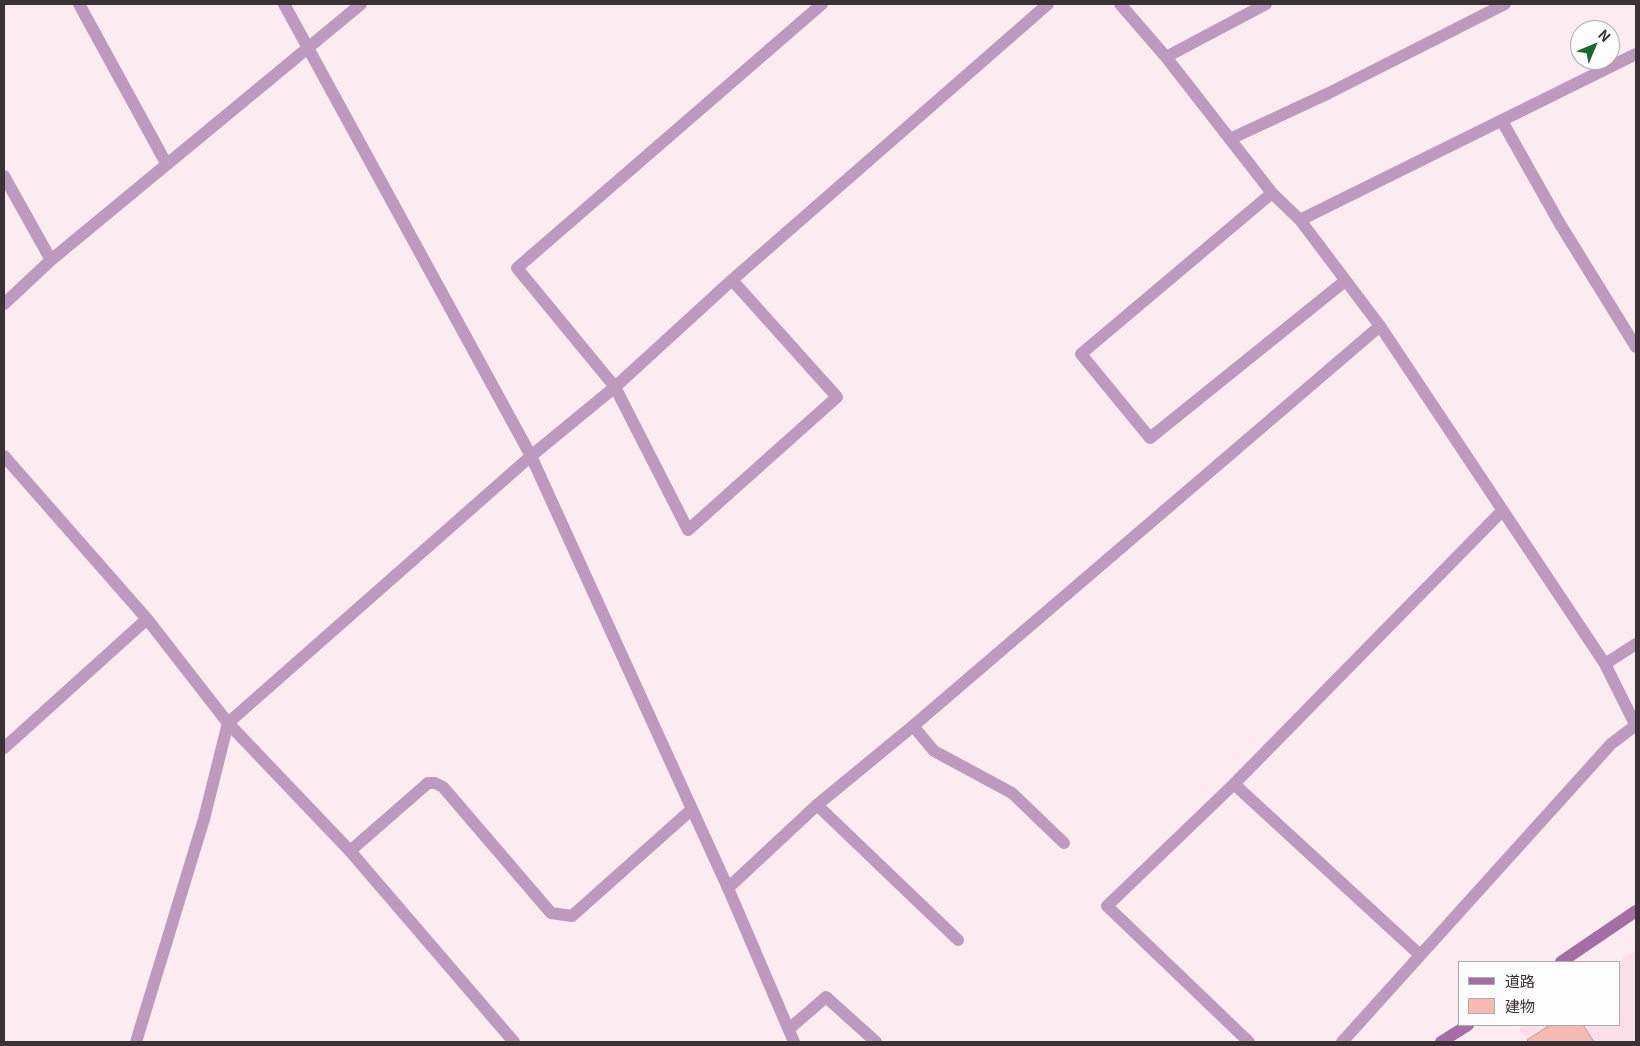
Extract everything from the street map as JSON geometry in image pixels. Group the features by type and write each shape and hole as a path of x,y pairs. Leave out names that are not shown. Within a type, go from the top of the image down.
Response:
{"main road":[{"path":"1562,961 1636,911"},
{"path":"1441,1042 1466,1026"}],"street":[{"path":"79,4 166,163"},
{"path":"284,4 531,456 728,888 794,1042"},
{"path":"4,304 51,260 166,163 361,4"},
{"path":"732,280 836,397 688,530 616,387 517,268 822,4"},
{"path":"136,1042 204,818 228,723 531,456 616,387 732,280 1048,4"},
{"path":"1120,4 1166,57 1272,193 1300,220 1380,326 1605,664 1636,726 1611,744 1342,1042"},
{"path":"1166,57 1249,8 1266,4"},
{"path":"1230,139 1329,93 1505,4"},
{"path":"1300,220 1502,122 1636,54"},
{"path":"1502,122 1560,224 1636,347"},
{"path":"4,176 51,260"},
{"path":"1272,193 1081,354 1093,370 1150,438 1345,281"},
{"path":"728,888 817,805 1380,326"},
{"path":"4,456 147,619 228,723 350,850 514,1042"},
{"path":"1249,1042 1106,906 1234,784 1502,511"},
{"path":"4,748 147,619"},
{"path":"1605,664 1636,644"},
{"path":"912,726 934,750 1012,794 1064,843"},
{"path":"350,850 428,783 436,783 444,787 551,913 572,916 691,810"},
{"path":"1234,784 1420,954"},
{"path":"817,805 958,940"},
{"path":"789,1029 826,997 876,1042"}],"shaded area":[{"path":"1636,950 1636,1042 1528,1042 1519,1028 1522,1026 1620,1026 1620,961"}],"building":[{"path":"1548,1026 1584,1026 1594,1042 1529,1042 1527,1040"}]}
